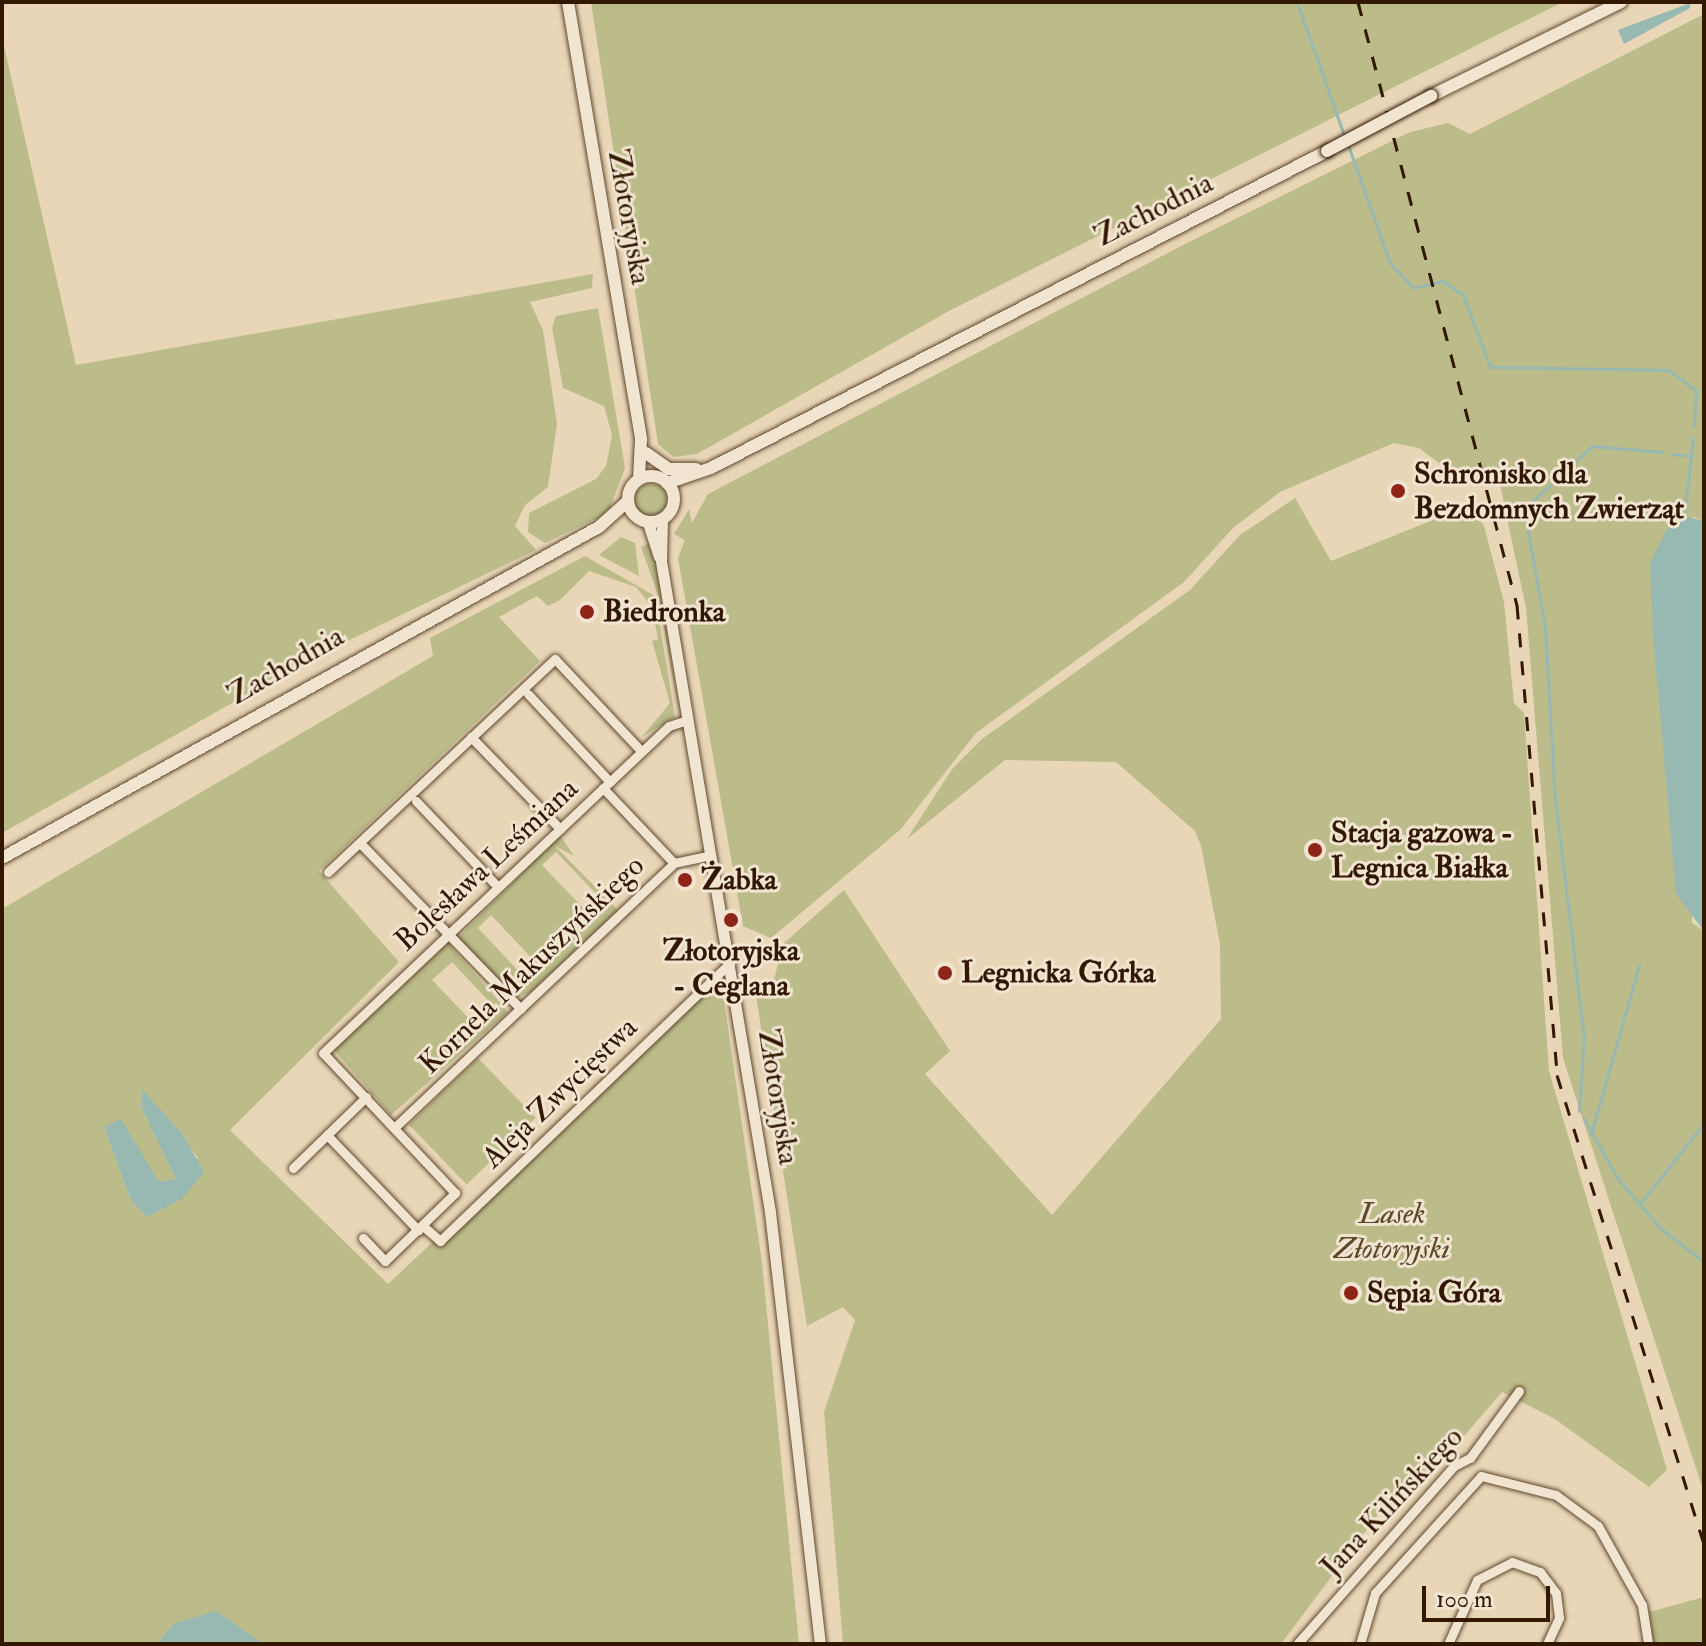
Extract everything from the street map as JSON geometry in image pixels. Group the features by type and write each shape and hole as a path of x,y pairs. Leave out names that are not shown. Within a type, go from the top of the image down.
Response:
{"main road":[{"name":"Złotoryjska","path":"568,2 641,440 662,480"},
{"name":"Zachodnia","path":"662,480 711,468 1431,96 1621,2"},
{"name":"Złotoryjska","path":"639,479 641,440"},
{"path":"646,453 673,470 711,468"},
{"name":"Zachodnia","path":"674,500 711,468"},
{"path":"639,479 662,480 674,500 662,520 641,520 628,501 639,479"},
{"name":"Zachodnia","path":"2,858 599,527 628,501"},
{"name":"Zachodnia","path":"599,527 641,520"}],"street":[{"name":"Złotoryjska","path":"641,520 661,561"},
{"name":"Złotoryjska","path":"662,520 661,561 770,1212 820,1644"},
{"path":"328,872 555,659 641,751"},
{"path":"528,694 674,863"},
{"name":"Bolesława Leśmiana","path":"366,1097 323,1053 641,751 669,726 688,720"},
{"path":"471,737 560,829"},
{"path":"416,801 498,887"},
{"path":"360,843 521,1009"},
{"name":"Kornela Makuszyńskiego","path":"394,1128 674,863 711,855"},
{"name":"Aleja Zwycięstwa","path":"420,1228 440,1241 730,963"},
{"path":"293,1168 366,1097 455,1193 385,1261 363,1238"},
{"path":"327,1135 420,1228"},
{"name":"Jana Kilińskiego","path":"1297,1644 1444,1477 1470,1458 1519,1391"},
{"path":"1360,1644 1375,1593 1467,1486 1481,1476 1556,1495 1598,1526 1637,1594 1648,1644"},
{"path":"1448,1644 1477,1580 1512,1562 1540,1572 1556,1593 1559,1618 1547,1644"}],"green space":[{"path":"591,2 1563,2 949,311 697,454 673,457 658,444"},
{"path":"1704,14 1704,521 1693,517 1692,923 1704,931 1704,1493 1563,1058 1526,608 1499,480 1467,484 1419,448 1394,443 1280,492 1233,528 1184,582 976,733 900,830 771,938 743,926 678,558 685,540 674,534 689,509 692,523 708,494 1185,244 1410,132 1448,123 1470,134"},
{"path":"2,37 76,365 593,274 592,288 530,302 543,330 557,424 548,487 525,505 515,526 536,550 310,659 2,833"},
{"path":"598,308 625,468 608,513 545,543 528,532 529,513 596,479 606,466 612,435 604,406 563,388 552,328 556,316"},
{"path":"651,484 662,489 667,500 662,511 651,516 640,511 635,500 640,489"},
{"name":"Lasek Złotoryjski","path":"1295,498 1331,561 1470,505 1484,526 1504,602 1514,703 1524,713 1549,1071 1667,1470 1649,1487 1555,1419 1502,1392 1409,1500 1400,1485 1281,1644 843,1644 824,1412 855,1320 843,1307 807,1326 756,995 774,979 784,943 844,890 950,1051 925,1074 1052,1215 1221,1019 1220,944 1201,846 1195,831 1116,762 1005,760 907,839 952,769 982,739 1190,590 1240,535"},
{"path":"621,537 635,543 639,576 599,555"},
{"path":"650,543 660,583 679,713 658,595 641,547"},
{"path":"585,556 655,596 675,717 642,737 670,703 652,641 658,639 652,607 636,587 589,571 560,600 548,606 537,596 499,617 540,661 319,871 399,962 230,1130 388,1284 720,973 762,1262 799,1644 264,1644 173,1624 157,1644 2,1644 2,909 433,656 430,638","holes":["142,1089 198,1158 147,1217 131,1201 104,1127 121,1120 159,1183 176,1179 141,1107"]},
{"path":"560,835 574,856 555,846 618,910 531,992 513,999 456,940","holes":["556,852 605,903 591,916 542,865","491,915 537,964 524,977 478,928"]},
{"path":"448,943 508,1012 391,1115 334,1050","holes":["452,962 498,1011 479,1029 432,980"]},
{"path":"478,1058 536,1118 467,1184 409,1125"},
{"path":"1704,1597 1704,1644 1653,1644 1649,1612"}],"water":[{"path":"1690,3 1690,8 1624,44 1618,30"},
{"path":"1675,514 1704,521 1704,931 1676,894 1653,634 1650,563"},
{"path":"142,1089 183,1135 204,1172 183,1198 147,1217 131,1201 104,1127 121,1119 159,1182 176,1179 141,1107"},
{"path":"216,1611 264,1644 157,1644 173,1624"}],"waterway":[{"path":"1297,2 1345,138"},
{"path":"1348,145 1390,263 1413,288 1443,281 1463,295 1490,367 1668,370 1696,390 1694,426"},
{"path":"1684,515 1693,439"},
{"path":"1579,1111 1584,1038 1555,800 1545,627 1524,509 1592,446 1663,452"},
{"path":"1672,454 1692,456"},
{"path":"1591,1134 1639,965"},
{"path":"1584,1119 1618,1179 1660,1228 1704,1262"},
{"path":"1640,1204 1704,1123"}],"railway":[{"path":"1358,2 1517,605 1557,1075 1704,1544"}],"place":[{"name":"Schronisko dla Bezdomnych Zwierząt","path":"1398,491"},
{"name":"Biedronka","path":"587,612"},
{"name":"Stacja gazowa - Legnica Białka","path":"1315,850"},
{"name":"Żabka","path":"685,880"},
{"name":"Złotoryjska - Ceglana","path":"731,920"},
{"name":"Legnicka Górka","path":"945,973"},
{"name":"Sępia Góra","path":"1351,1293"}]}
